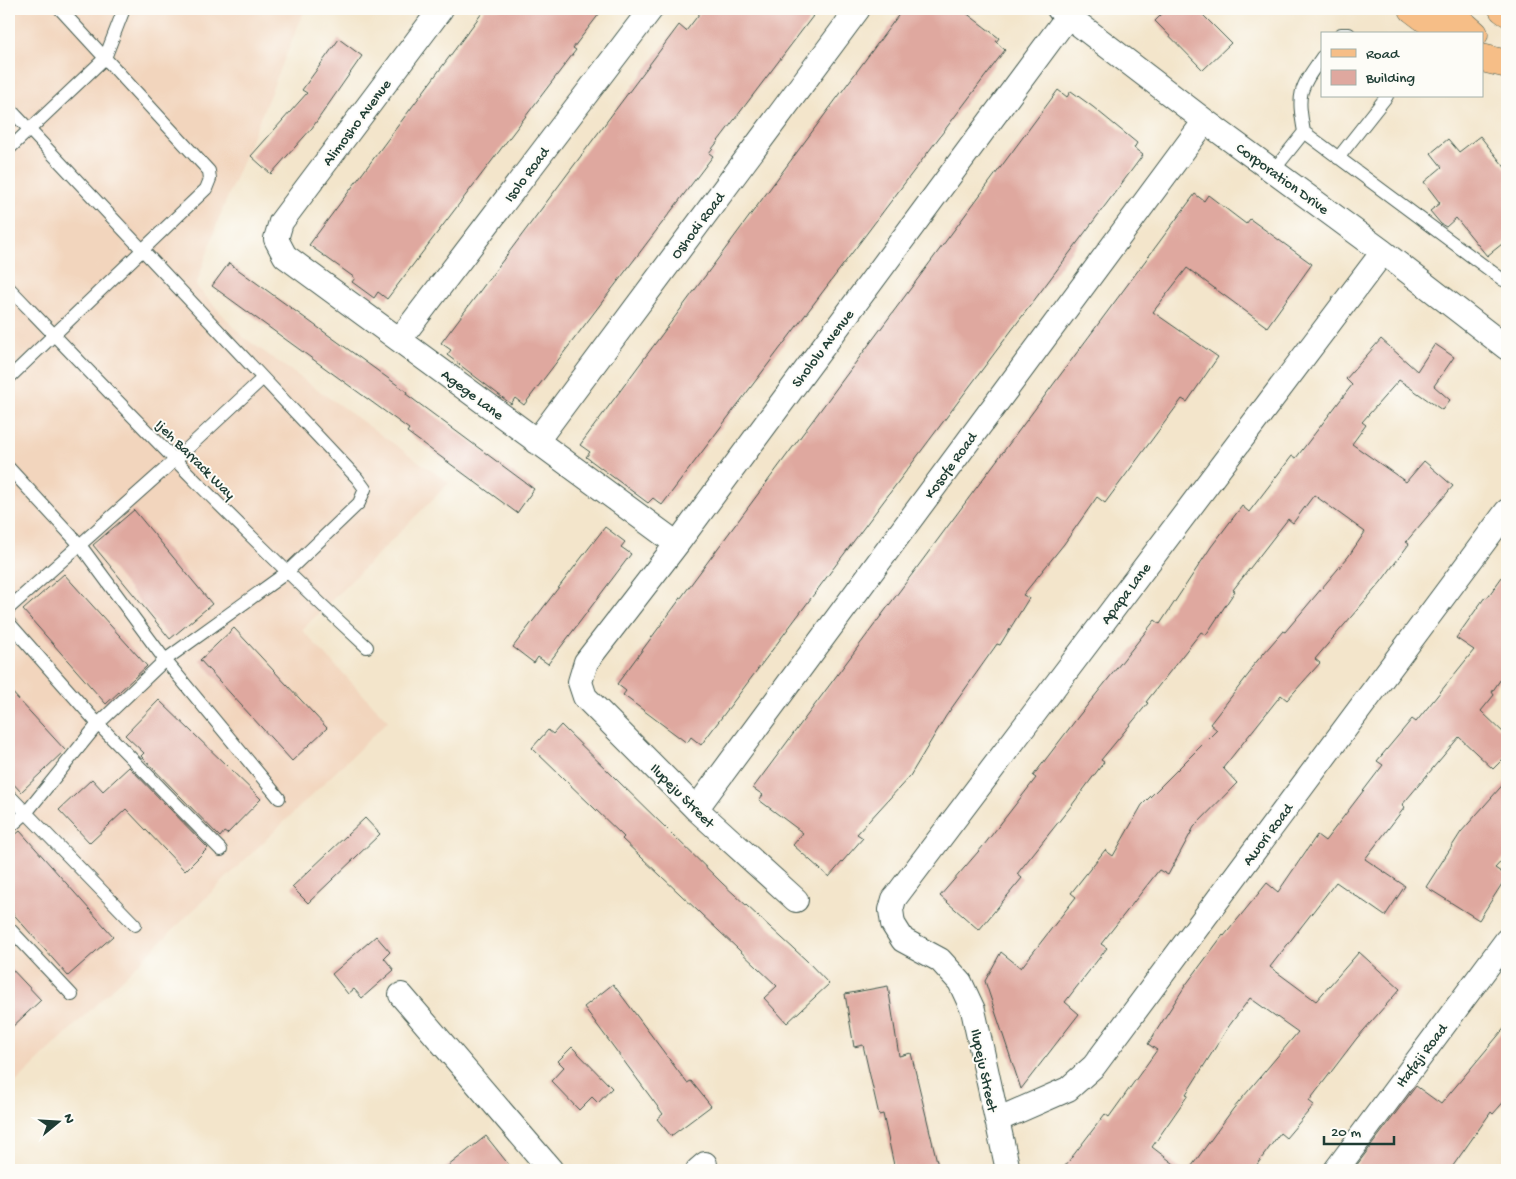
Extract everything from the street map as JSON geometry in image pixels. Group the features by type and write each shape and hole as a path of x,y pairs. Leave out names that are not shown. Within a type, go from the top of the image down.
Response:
{"main road":[{"path":"1413,9 1443,32"},
{"path":"1445,9 1472,32"},
{"path":"1503,9 1507,12"},
{"path":"1484,43 1507,63"},
{"path":"1484,58 1507,63"}],"street":[{"name":"Alimosho Avenue","path":"276,239 281,222 441,9"},
{"name":"Isolo Road","path":"400,339 651,9"},
{"name":"Oshodi Road","path":"536,442 858,9"},
{"name":"Corporation Drive","path":"1064,12 1205,121 1383,252 1507,348"},
{"name":"Shololu Avenue","path":"580,682 586,662 677,544 1064,12"},
{"name":"Kosofe Road","path":"696,809 1205,121"},
{"name":"Agege Lane","path":"276,239 285,256 677,544"},
{"name":"Apapa Lane","path":"903,940 893,924 890,910 894,899 1383,252"},
{"name":"Awori Road","path":"996,1120 1068,1089 1094,1066 1507,511"},
{"name":"Ilupeju Street","path":"580,682 585,697 696,809 796,900"},
{"name":"Ilupeju Street","path":"903,940 940,960 960,982 972,1010 1008,1170"},
{"name":"Itafaji Road","path":"1336,1170 1507,940"},
{"path":"401,995 551,1170"}],"lane":[{"path":"9,378 206,189 210,179 209,171 60,9"},
{"path":"9,149 105,58 124,9"},
{"path":"1273,171 1304,132 1300,93 1303,85 1321,58"},
{"path":"1338,158 1385,98"},
{"path":"9,108 144,250 357,478 365,489 359,503 286,573 165,660 98,724 26,814 9,828"},
{"path":"1304,132 1503,280"},
{"name":"Ijeh Barrack Way","path":"9,288 174,461 286,573 367,648"},
{"path":"9,608 174,461 263,378"},
{"path":"9,468 80,545 165,660 278,798"},
{"path":"9,623 98,724 221,850"},
{"path":"9,795 135,925"},
{"path":"9,928 72,994"}],"shaded area":[{"path":"9,9 305,9 219,218 196,286 242,336 449,483 302,630 388,721 9,1089"}],"building":[{"path":"485,9 603,9 573,48 576,50 387,299 378,292 374,298 352,282 355,278 309,245"},
{"path":"703,9 803,9 813,16 709,153 713,156 524,405 515,398 511,404 447,355 451,350 441,343 679,25 686,31"},
{"path":"903,9 961,9 999,38 996,42 1005,50 662,505 653,498 648,503 586,457 590,452 580,445"},
{"path":"1167,9 1197,9 1231,43 1203,70 1155,21"},
{"path":"339,39 362,56 312,128 271,174 251,156 307,93 302,90"},
{"path":"1058,90 1067,97 1071,91 1093,107 1137,143 1134,148 1143,155 701,745 691,737 687,743 623,695 626,691 617,684"},
{"path":"1480,136 1507,170 1507,240 1487,256 1456,218 1446,227 1441,224 1430,211 1440,203 1424,182 1442,167 1431,153 1448,139 1459,152"},
{"path":"1195,194 1204,201 1208,195 1246,224 1250,219 1312,264 1267,327 1187,268 1153,312 1218,357 1187,402 1182,399 1105,503 1097,497 1064,544 1023,595 1029,598 1000,645 997,644 946,716 910,776 857,834 863,838 829,877 793,845 803,833 759,800 763,795 753,788"},
{"path":"229,263 407,392 406,394 534,489 517,513 407,432 409,429 212,286"},
{"path":"1381,339 1417,371 1435,344 1454,357 1434,386 1450,400 1442,410 1399,380 1362,422 1366,425 1352,444 1406,482 1424,461 1453,486 1406,542 1409,544 1381,582 1315,659 1320,663 1287,700 1281,695 1223,768 1237,783 1194,827 1168,875 1159,870 1101,944 1107,948 1065,1002 1079,1014 1021,1089 985,981 1001,952 1021,968 1076,897 1071,893 1105,850 1113,856 1142,805 1217,730 1210,724 1252,670 1251,668 1283,631 1285,632 1348,557 1365,532 1314,495 1293,523 1288,519 1233,590 1235,591 1206,635 1201,632 1146,702 1148,703 1101,760 1104,762 1017,874 1022,878 979,930 940,896 984,845 1036,778 1033,776 1155,620 1160,624 1211,547 1242,506 1249,512 1292,456 1296,458 1352,385 1346,379"},
{"path":"134,510 212,604 170,639 93,545"},
{"path":"605,527 625,542 621,547 631,554 548,664 538,657 534,663 513,647"},
{"path":"1507,570 1507,670 1492,692 1494,695 1481,711 1507,736 1507,755 1493,769 1459,737 1402,805 1405,807 1365,859 1405,886 1385,916 1336,882 1270,967 1316,1001 1359,952 1400,989 1357,1038 1309,1101 1314,1105 1286,1138 1280,1133 1253,1170 1189,1170 1233,1109 1298,1032 1250,998 1229,1026 1186,1094 1188,1095 1152,1147 1182,1170 1062,1170 1105,1114 1109,1117 1157,1050 1148,1044 1185,986 1223,935 1267,883 1278,892 1317,835 1325,841 1383,765 1377,761 1412,719 1416,722 1474,650 1456,638"},
{"path":"64,574 147,666 106,704 23,610"},
{"path":"234,628 327,728 292,761 200,660"},
{"path":"9,689 65,750 21,792 9,779"},
{"path":"159,700 261,799 227,834 224,832 220,837 141,756 144,753 125,735"},
{"path":"561,725 723,884 806,960 829,984 787,1023 764,998 777,986 622,839 624,837 532,748 548,730 553,734"},
{"path":"129,767 208,848 185,871 126,809 90,843 59,810 92,779 103,791"},
{"path":"1507,780 1507,855 1495,868 1507,876 1479,920 1426,887 1461,832"},
{"path":"365,818 380,834 308,903 292,887"},
{"path":"20,831 113,936 68,976 9,909 9,840"},
{"path":"376,936 390,952 384,958 394,970 362,998 354,989 348,994 332,974"},
{"path":"9,966 41,1000 9,1030"},
{"path":"613,984 687,1083 691,1081 711,1106 671,1136 657,1119 663,1114 584,1007"},
{"path":"888,986 899,1056 911,1053 939,1170 895,1170 883,1114 879,1115 863,1045 854,1047 845,994"},
{"path":"1507,1025 1507,1098 1493,1114 1491,1112 1450,1170 1353,1170 1416,1086 1441,1104"},
{"path":"572,1047 612,1088 598,1103 592,1097 579,1110 551,1081 564,1067 558,1061"},
{"path":"486,1136 513,1170 443,1170"}]}
